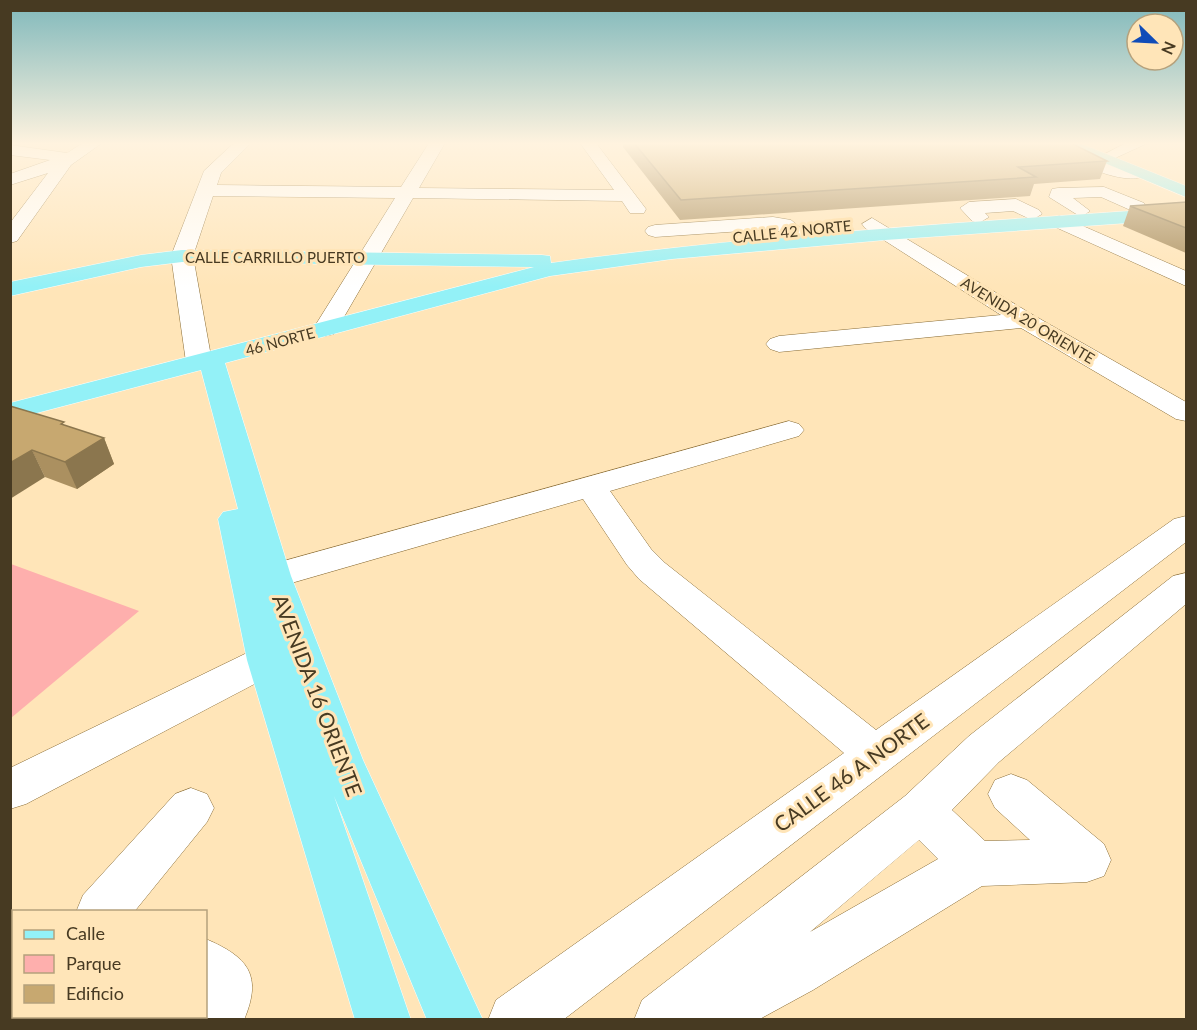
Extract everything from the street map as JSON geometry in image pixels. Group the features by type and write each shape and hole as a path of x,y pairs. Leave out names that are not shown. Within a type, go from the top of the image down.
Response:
{"main road":[{"name":"CALLE 42 NORTE","path":"546,265 664,243 794,231 1060,222 1086,207 1113,209 1186,204"},
{"name":"CALLE 42 NORTE","path":"664,243 878,229 1086,207 1186,213"},
{"name":"CALLE CARRILLO PUERTO","path":"10,289 141,261 182,256 367,258 546,265"},
{"name":"46 NORTE","path":"10,412 325,329 546,265"},
{"name":"AVENIDA 16 ORIENTE","path":"205,360 261,579 456,1020"},
{"name":"AVENIDA 16 ORIENTE","path":"261,579 267,660 383,1020"}],"street":[{"path":"14,228 42,191"},
{"path":"204,191 182,256 205,360"},
{"path":"309,191 626,196"},
{"path":"622,191 664,243"},
{"path":"325,329 407,193"},
{"path":"1086,207 1110,194 1137,207"},
{"path":"1086,207 1186,260"},
{"path":"1060,222 1186,279"},
{"name":"AVENIDA 20 ORIENTE","path":"878,229 1025,320 1186,413"},
{"path":"779,344 1025,320"},
{"path":"261,579 789,430"},
{"path":"590,486 639,557 652,571 875,754"},
{"name":"CALLE 46 A NORTE","path":"516,1020 1186,526"},
{"path":"663,1020 921,810 984,749 1186,585"},
{"path":"10,790 267,660"},
{"path":"663,1020 733,1003 794,971 975,864 1087,860 1011,794"},
{"path":"103,910 191,808"},
{"path":"921,810 975,864"},
{"path":"207,967 226,981 227,995 213,1020"}],"green space":[{"path":"11,564 139,611 10,718"}],"building":[{"path":"674,191 819,191 681,200"},
{"path":"1186,202 1186,228 1130,206"},
{"path":"10,406 64,422 61,424 104,438 65,462 32,450 10,463"}]}
